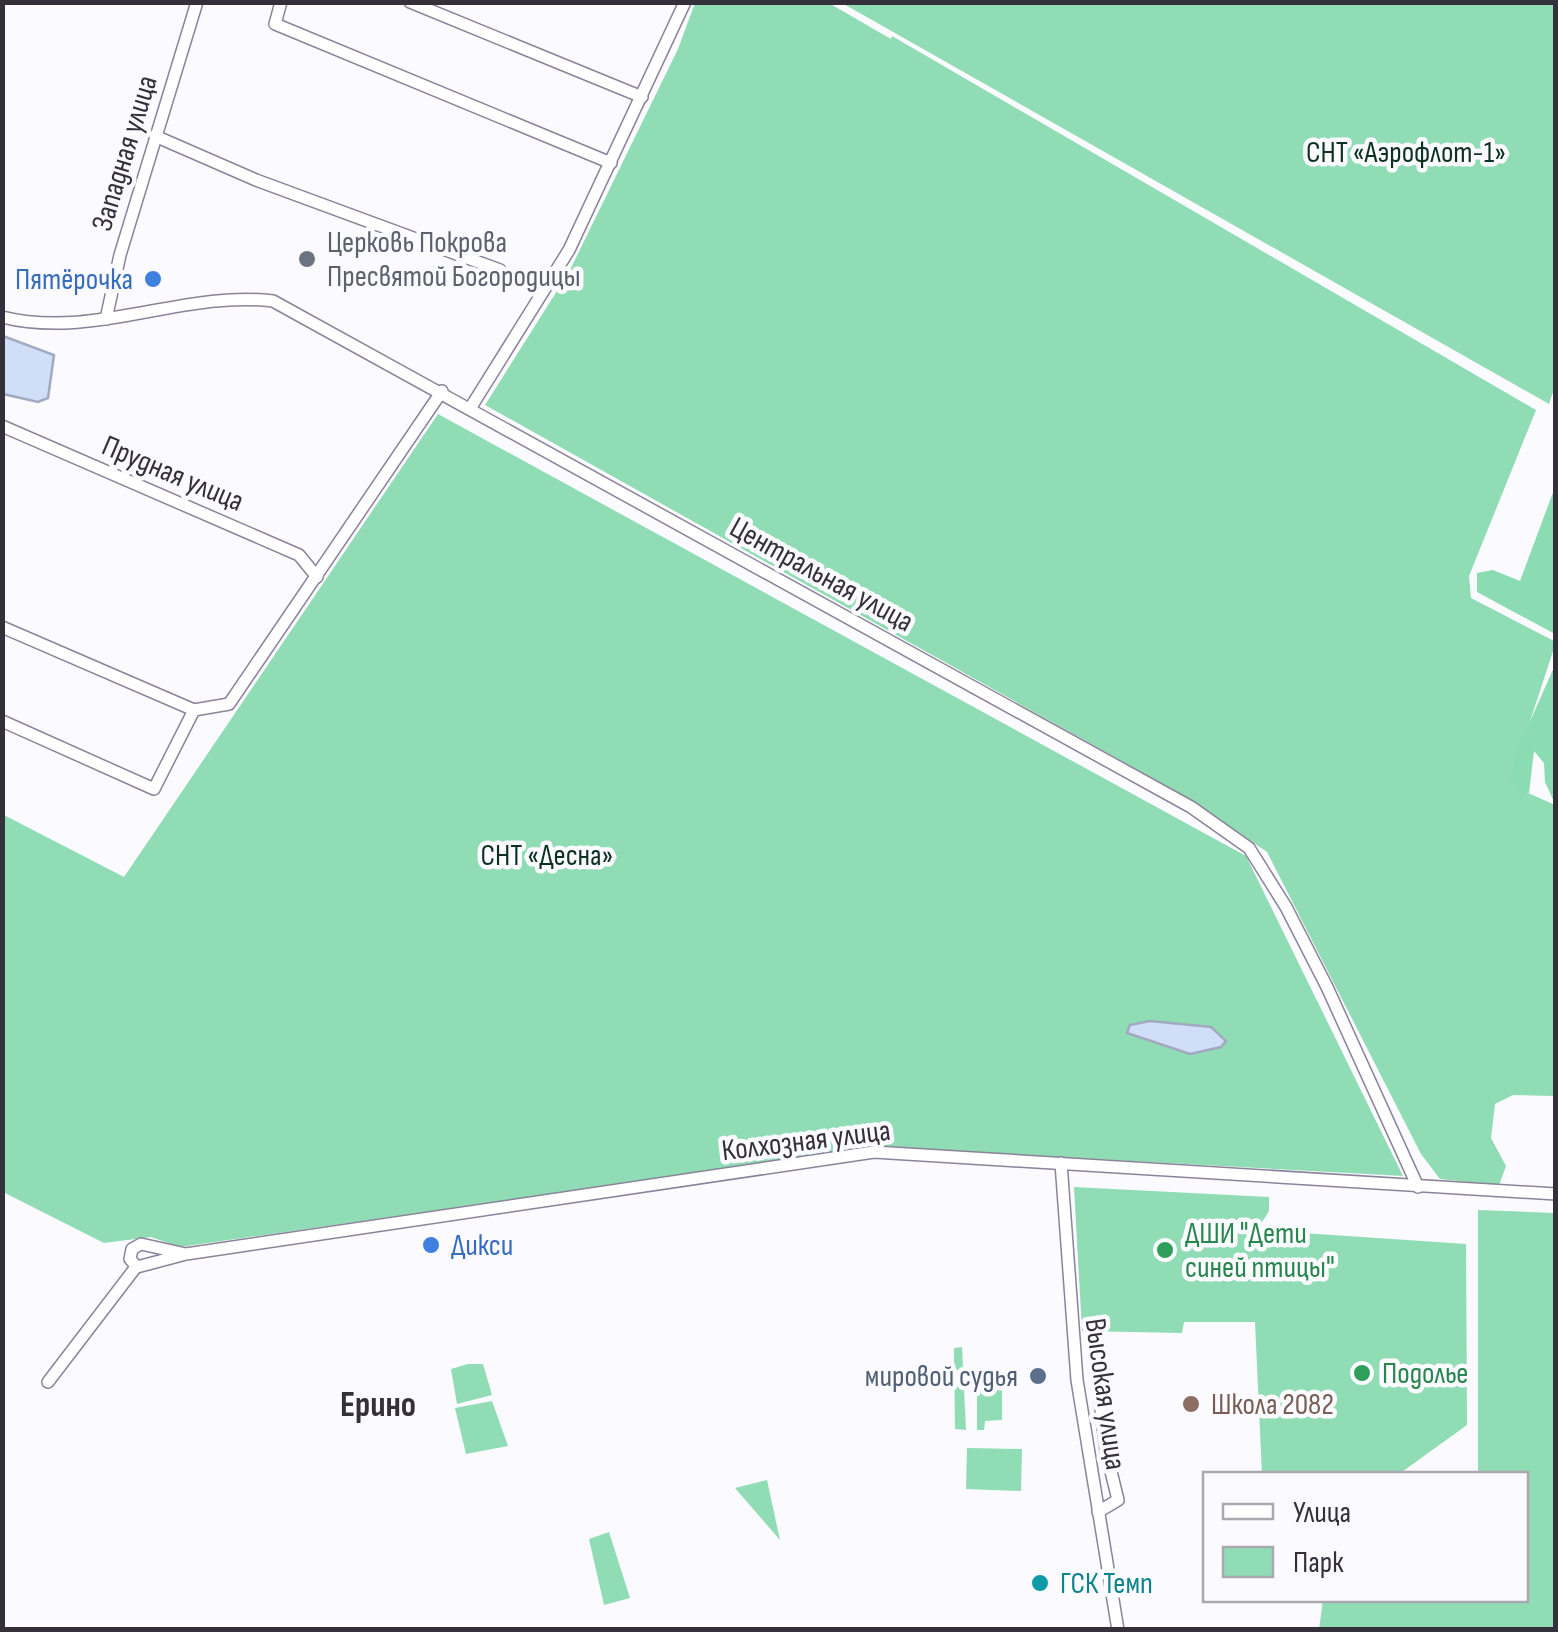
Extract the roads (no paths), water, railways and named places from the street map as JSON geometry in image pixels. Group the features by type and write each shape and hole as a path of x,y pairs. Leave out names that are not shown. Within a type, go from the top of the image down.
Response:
{"street":[{"name":"Западная улица","path":"106,319 120,255 197,2"},
{"path":"281,2 275,24 611,163"},
{"path":"410,2 642,98"},
{"path":"470,407 570,250 685,2"},
{"path":"156,136 256,180 500,270"},
{"name":"Центральная улица","path":"2,317 58,325 242,300 273,301 442,391 1230,831 1249,848 1294,923 1418,1187"},
{"path":"2,626 194,710 229,704 442,391"},
{"name":"Прудная улица","path":"2,426 299,555 317,576"},
{"path":"2,721 154,789 194,710"},
{"name":"Колхозная улица","path":"186,1254 137,1245 130,1259 137,1267 186,1254 854,1153 1556,1194"},
{"name":"Высокая улица","path":"1060,1163 1073,1341 1118,1630"},
{"path":"48,1382 137,1267"},
{"path":"1096,1368 1106,1451 1118,1500 1098,1512"}],"water":[{"path":"3,336 54,355 48,398 38,402 3,394"},
{"path":"1150,1021 1211,1027 1226,1041 1221,1047 1190,1054 1127,1033 1130,1025"}],"place":[{"name":"Церковь Покрова Пресвятой Богородицы","path":"307,259"},
{"name":"Пятёрочка","path":"153,279"},
{"name":"Дикси","path":"431,1245"},
{"name":"ДШИ \"Дети синей птицы\"","path":"1165,1250"},
{"name":"Подолье","path":"1362,1373"},
{"name":"мировой судья","path":"1038,1376"},
{"name":"Школа 2082","path":"1191,1404"},
{"name":"ГСК Темп","path":"1040,1583"}],"district":[{"name":"Ерино","path":"378,1404"}],"park label":[{"name":"СНТ «Аэрофлот-1»","path":"1406,152"},
{"name":"СНТ «Десна»","path":"547,855"}]}
